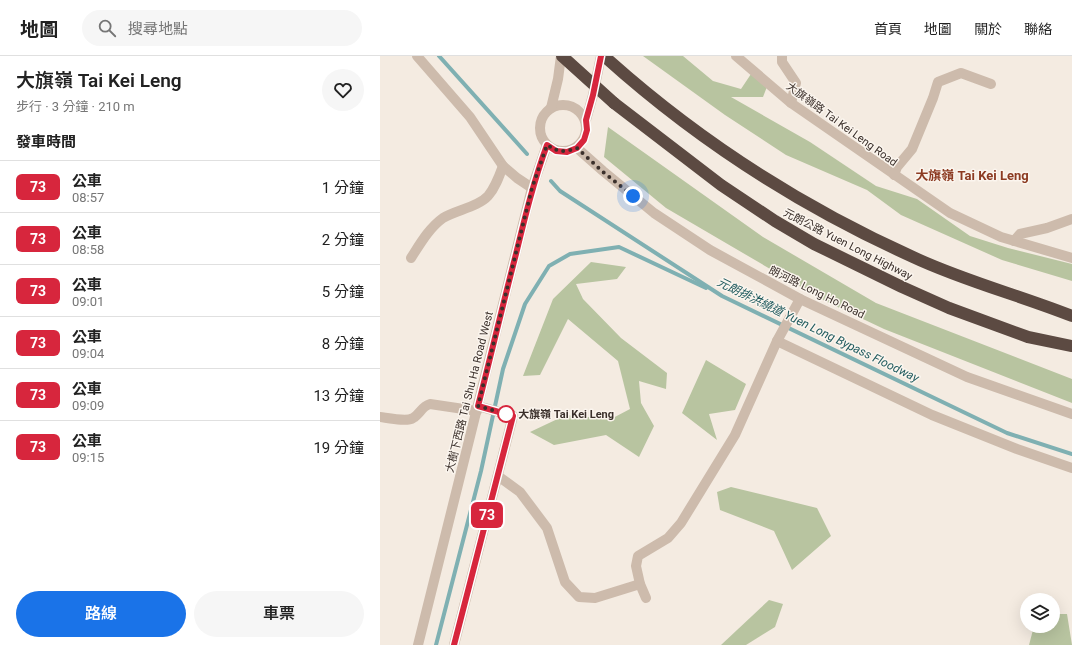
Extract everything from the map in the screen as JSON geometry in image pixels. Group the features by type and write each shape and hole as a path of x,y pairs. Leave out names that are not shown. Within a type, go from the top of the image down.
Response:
{"highway":[{"name":"元朗公路 Yuen Long Highway","path":"562,56 614,103 721,185 775,222 814,244 902,287 1028,337 1072,346"},
{"name":"元朗公路 Yuen Long Highway","path":"604,56 641,89 707,140 753,170 827,214 914,258 1071,315"},
{"path":"1028,337 1072,354"}],"street":[{"path":"417,56 470,117 503,166 532,188"},
{"path":"551,108 562,56"},
{"path":"586,120 575,108 567,105 559,105 551,108 544,114 540,123 541,135 547,145 556,151 567,152 577,148 584,140 587,130 586,120 601,56"},
{"name":"大旗嶺路 Tai Kei Leng Road","path":"736,56 791,104 950,213 1001,237 1072,258"},
{"path":"782,56 782,62 796,83 791,104"},
{"path":"894,175 897,167 912,149 938,82 961,73 991,84"},
{"name":"大樹下西路 Tai Shu Ha Road West","path":"418,645 466,458 532,188 547,145"},
{"name":"朗河路 Long Ho Road","path":"577,148 603,172 654,213 710,250 798,302 967,377 1072,414"},
{"path":"411,258 426,235 443,218 456,211 482,201 487,197 497,183 503,166"},
{"path":"1014,241 1020,234 1047,228 1072,219"},
{"path":"646,598 640,584 636,566 638,556 668,538 681,523 735,435 777,341 798,302"},
{"path":"777,341 932,415 1017,449 1072,468"},
{"path":"380,418 408,420 414,418 426,405 430,404 477,408 513,416 454,645"},
{"path":"498,476 520,492 548,528 565,582 579,597 595,598 640,584"}],"green space":[{"path":"643,56 683,56 713,81 741,89 753,71 770,79 763,97 731,97 810,142 876,186 917,199 970,236 1008,248 1072,264 1072,281 1002,260 901,215 867,190 786,155 725,115"},
{"path":"608,127 763,237 876,303 1072,379 1072,403 884,329 825,301 666,208 604,157"},
{"path":"591,262 626,267 617,279 576,284 583,299 621,338 667,373 666,389 639,381 641,403 654,426 639,457 606,435 554,445 530,432 566,415 611,419 630,409 618,361 568,319 540,375 523,376 553,299"},
{"path":"706,360 746,384 735,410 709,414 717,440 682,413"},
{"path":"731,487 817,508 831,536 792,570 774,531 720,510 717,492"},
{"path":"769,600 783,604 775,627 746,645 721,645"},
{"path":"1060,614 1067,614 1072,645 1029,645 1032,633 1060,633"}],"waterway":[{"name":"元朗排洪繞道 Yuen Long Bypass Floodway","path":"439,56 527,154"},
{"name":"元朗排洪繞道 Yuen Long Bypass Floodway","path":"551,181 560,191 722,296 1007,433 1072,454"},
{"path":"436,645 481,471 503,369 525,304 549,266 570,254 619,247 706,288"}],"bus line":[{"name":"73","path":"454,645 513,416 478,406 507,288 532,188 543,154 547,145 556,151 567,152 577,148 584,140 587,130 586,120 601,56"}],"place":[{"name":"大旗嶺 Tai Kei Leng","path":"506,414"}],"district":[{"name":"大旗嶺 Tai Kei Leng","path":"972,175"}],"route":[{"path":"506,414 478,406 532,188 547,145 556,151 567,152 577,148 603,172 633,196"}]}
